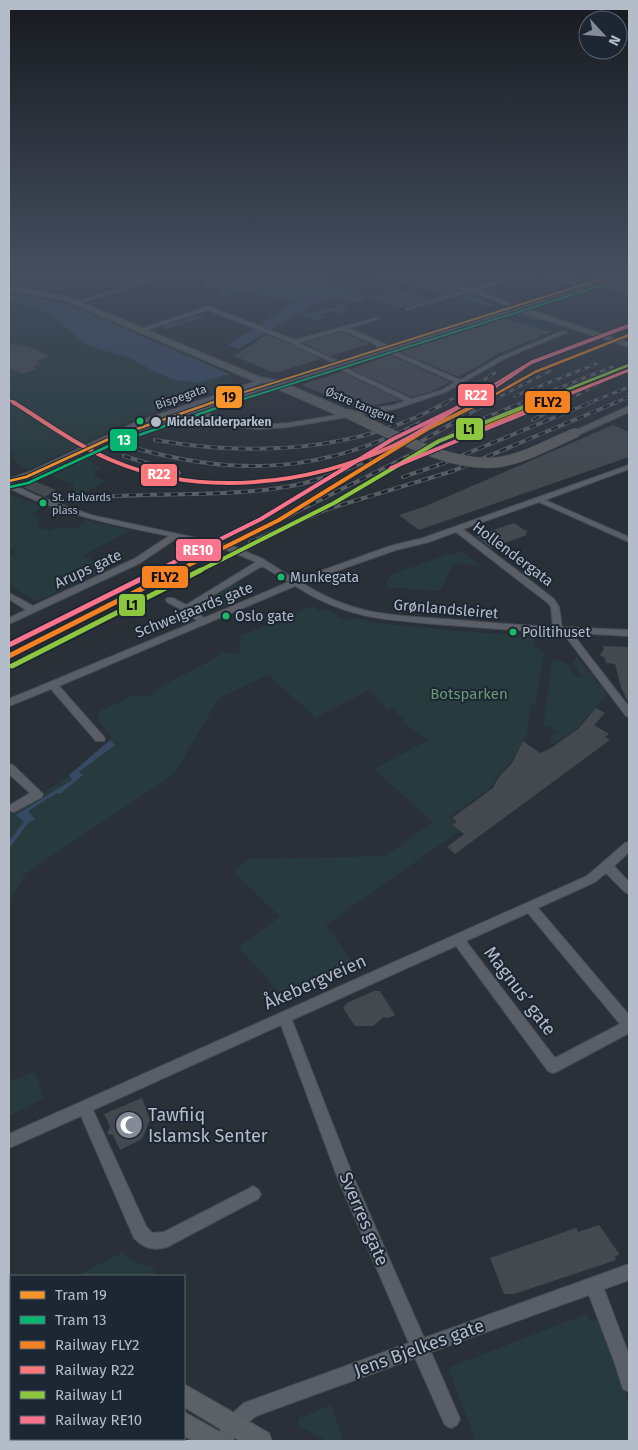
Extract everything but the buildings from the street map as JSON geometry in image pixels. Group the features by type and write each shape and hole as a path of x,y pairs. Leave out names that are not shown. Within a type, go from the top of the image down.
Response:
{"highway":[{"path":"170,342 263,381 276,381 340,365 413,342"},
{"path":"184,342 276,381 330,360 391,342"},
{"name":"Østre tangent","path":"276,381 343,413 444,454 473,462 494,462 511,459 629,409"}],"main road":[{"path":"185,1396 228,1433 261,1441"},
{"path":"185,1424 214,1441"}],"street":[{"path":"294,342 330,360 331,363 340,365 412,402"},
{"path":"373,342 460,382"},
{"path":"189,405 224,424 279,426 412,402 460,382 502,358 541,342"},
{"name":"Bispegata","path":"9,481 29,475 131,426 263,381"},
{"name":"Bispegata","path":"108,438 143,429 276,381"},
{"name":"Schweigaards gate","path":"9,703 298,582 393,548 418,542 629,467"},
{"path":"9,485 34,497 83,514 232,549 298,582"},
{"path":"538,499 629,540"},
{"name":"Hollendergata","path":"456,528 551,601 555,607 562,631"},
{"name":"Arups gate","path":"9,621 137,561 175,536"},
{"path":"187,608 260,563"},
{"name":"Grønlandsleiret","path":"298,582 335,605 366,615 562,631 629,633"},
{"path":"9,595 33,610"},
{"path":"170,600 187,608 204,622"},
{"path":"562,631 629,714"},
{"path":"52,684 100,739"},
{"path":"9,768 38,794 14,808"},
{"name":"Åkebergveien","path":"9,1141 591,879 629,846"},
{"path":"607,866 629,889"},
{"path":"530,906 629,1026"},
{"name":"Magnus’ gate","path":"457,938 553,1066 629,1026"},
{"name":"Sverres gate","path":"284,1016 346,1179 451,1419"},
{"path":"84,1107 140,1232 148,1240 167,1239 252,1194"},
{"name":"Jens Bjelkes gate","path":"228,1433 250,1409 629,1272"},
{"path":"594,1285 623,1361 629,1383"}],"green space":[{"name":"Middelalderparken","path":"9,342 158,342 223,370 234,380 220,390 132,420 28,470 17,463 12,455 15,453 9,449"},
{"path":"253,385 260,388 202,408 197,404"},
{"path":"83,457 100,468 94,471 95,477 106,481 74,498 73,484 48,475"},
{"path":"9,494 43,507 31,514 41,519 37,527 52,531 55,528 78,528 85,520 132,530 83,555 109,568 37,601 9,585 9,556 16,552 9,548"},
{"path":"461,551 480,566 454,563 440,591 385,587 390,575"},
{"path":"234,581 258,592 202,614 192,608"},
{"name":"Botsparken","path":"312,606 320,611 325,609 337,614 337,617 345,620 352,618 387,624 533,636 535,646 544,653 536,702 530,706 527,733 511,762 489,789 449,817 462,829 326,925 357,969 284,1002 270,981 238,947 280,917 233,871 250,859 385,856 433,822 374,769 428,740 403,722 406,720 395,713 397,712 392,708 388,710 369,690 316,718 268,675 219,698 174,774 25,874 9,903 9,815 106,752 111,736 97,720 100,718 96,713 132,696 150,696 167,683 213,659 221,652 238,655 240,651 240,636"},
{"name":"Botsparken","path":"577,657 607,694 577,728 548,747 545,745 551,745 551,737 557,732 549,726 543,727 552,659 564,662 577,677 582,676 572,662"},
{"path":"35,1072 44,1099 9,1116 9,1081"},
{"path":"123,1252 132,1262 152,1267 156,1275 79,1275"},
{"path":"586,1314 590,1322 601,1318 629,1402 629,1441 476,1441 448,1368"},
{"path":"331,1405 343,1441 327,1441 297,1425 299,1419"}],"water":[{"path":"82,342 154,342 229,374 198,383 176,380 157,373 130,358 86,345"},
{"path":"233,342 251,342 238,349 228,345"},
{"path":"110,740 115,745 79,772 83,775 60,794 57,793 28,811 35,819 28,823 9,849 9,841 24,822 16,815 72,780 69,775"}],"railway":[{"path":"515,396 596,364"},
{"path":"521,403 612,367"},
{"path":"487,403 550,371"},
{"path":"445,403 495,373"},
{"path":"563,403 607,379"},
{"path":"589,403 629,387"},
{"path":"614,403 629,397"},
{"path":"415,445 489,402"},
{"path":"272,524 482,419 524,402"},
{"path":"533,420 565,402"},
{"path":"443,463 592,402"},
{"path":"250,542 328,509 453,471 617,402"},
{"path":"155,440 229,448 267,449 304,446 378,431 413,419 445,403"},
{"path":"138,449 212,464 281,465 349,452 419,423"},
{"path":"124,456 179,473"},
{"path":"87,498 248,492 275,489 319,479 370,460"},
{"path":"403,477 443,463"},
{"path":"439,465 443,463"}],"tram line":[{"name":"19","path":"9,481 26,477 111,438 189,410 404,342"},
{"name":"13","path":"10,487 28,483 113,444 191,416 425,342"}],"rail line":[{"name":"R22","path":"9,400 86,448 113,461 147,472 183,479 219,483 255,482 292,478 327,470 362,459 395,445 429,426 527,364 584,342"},
{"name":"RE10","path":"9,645 261,519 393,439 484,395 531,363 588,342"},
{"name":"FLY2","path":"9,656 279,520 427,429 487,400 535,372 612,342"},
{"name":"L1","path":"12,666 334,503 439,441 629,365"},
{"name":"FLY2","path":"466,435 629,370"},
{"name":"RE10","path":"391,468 627,371"}],"place":[{"name":"Middelalderparken","path":"156,422"},
{"name":"St. Halvards plass","path":"43,503"},
{"name":"Munkegata","path":"281,577"},
{"name":"Oslo gate","path":"226,616"},
{"name":"Politihuset","path":"513,632"},
{"name":"Tawfiiq Islamsk Senter","path":"129,1125"}]}
